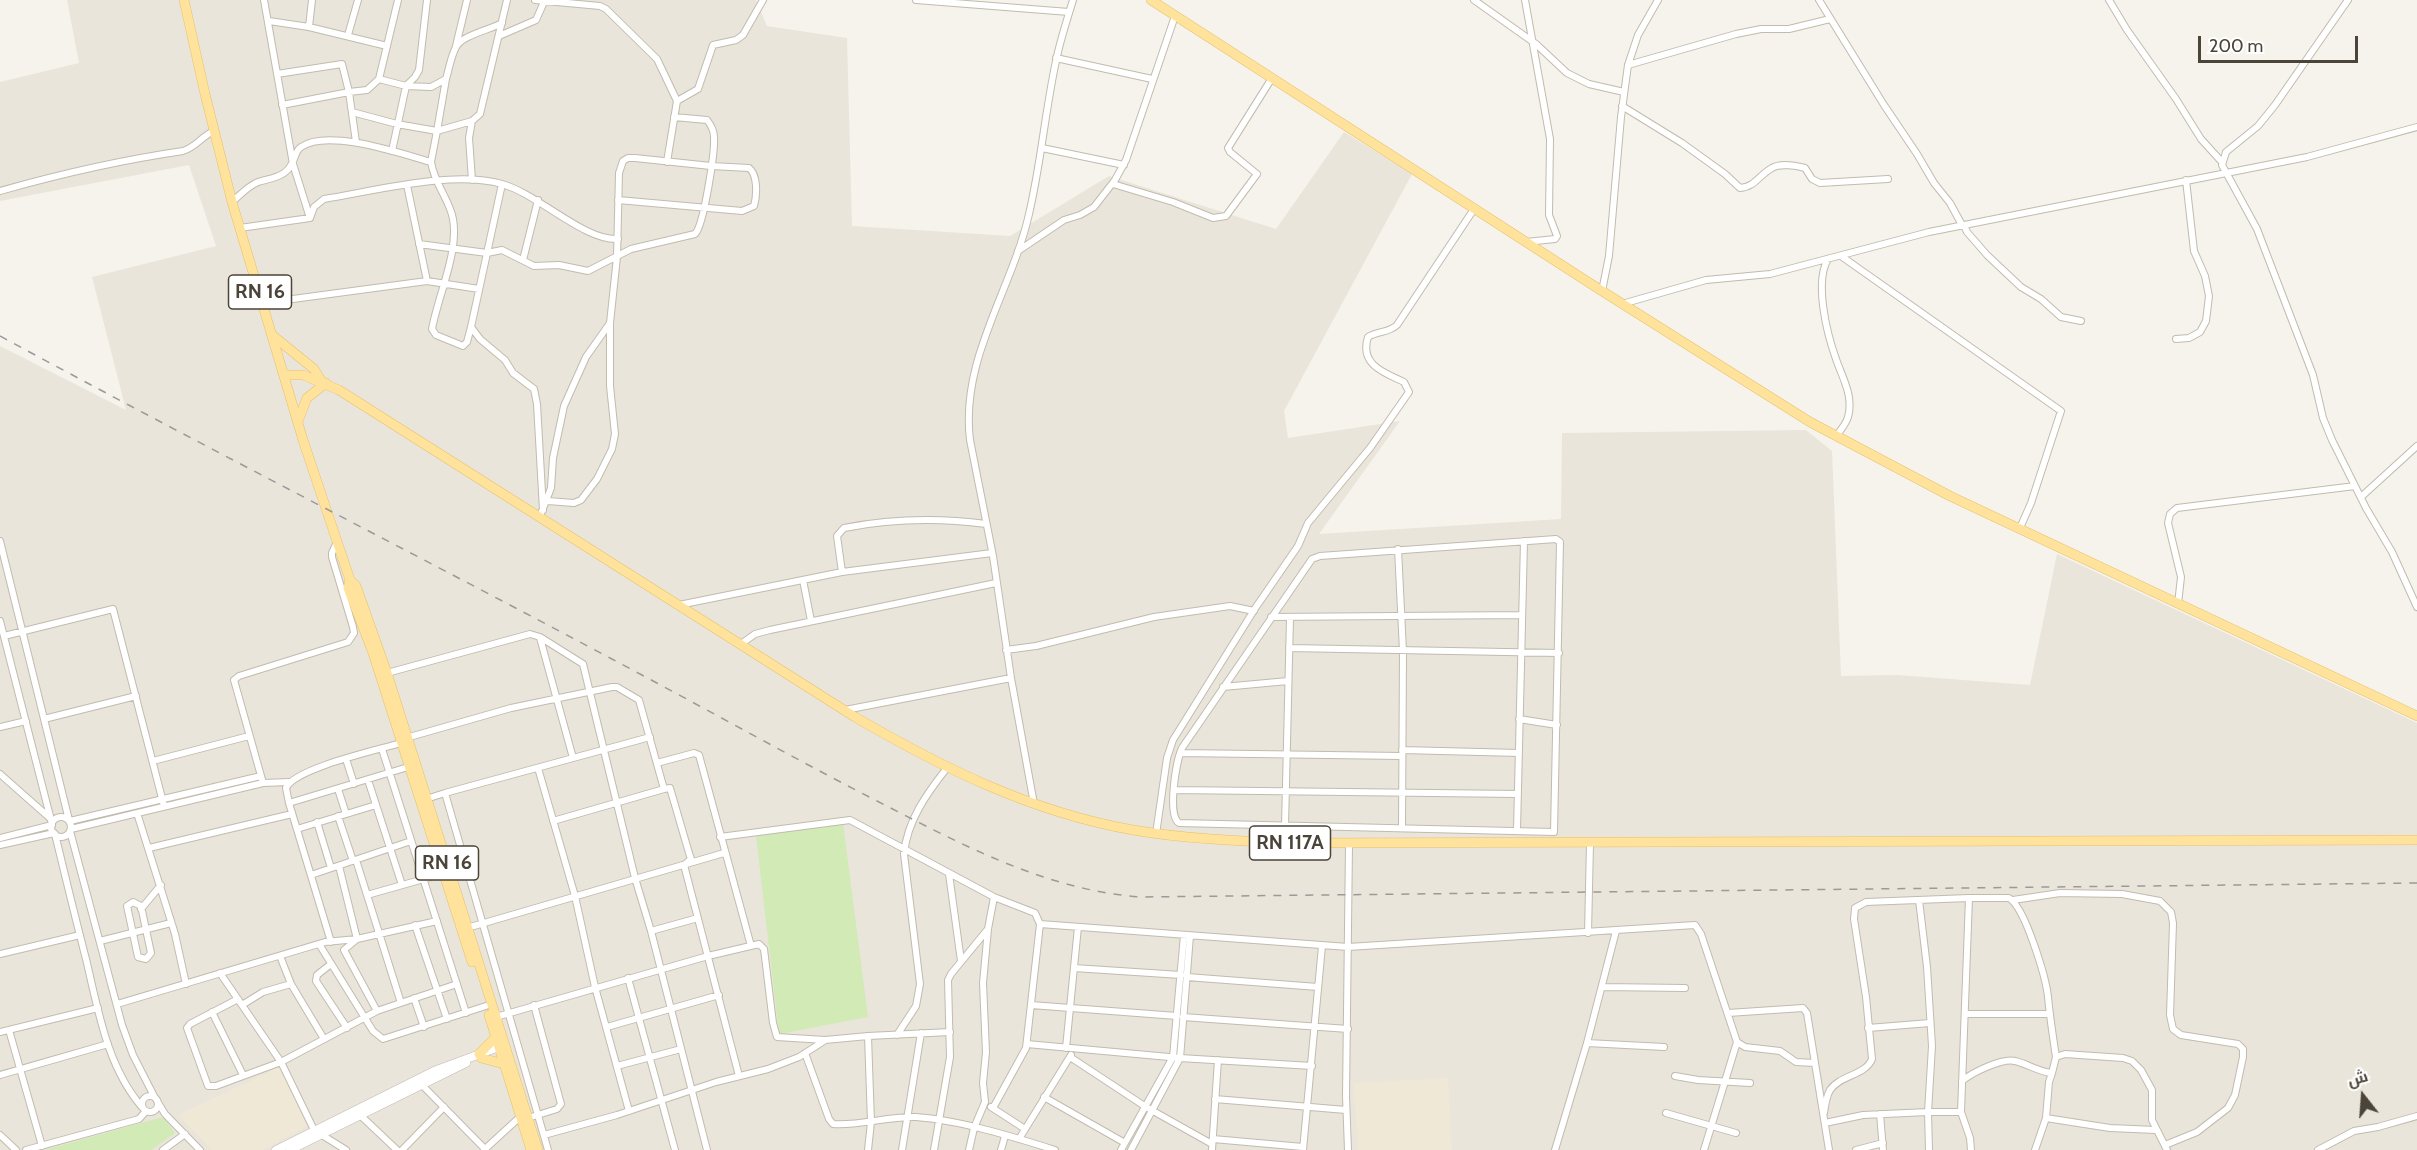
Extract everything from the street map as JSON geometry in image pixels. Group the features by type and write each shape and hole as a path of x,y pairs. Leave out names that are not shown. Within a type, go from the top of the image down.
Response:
{"main road":[{"name":"RN 16","path":"184,0 232,202 285,375 297,423 350,580 356,586 387,673 404,740 408,767 467,928 496,1017 504,1064 529,1116 531,1150"},
{"path":"1151,0 1622,304 1836,436 1950,496 2417,716"},
{"path":"272,335 314,369 324,382 307,398 297,423"},
{"name":"RN 117A","path":"285,375 297,374 324,382 542,513 845,710 946,768 1034,804 1079,818 1156,834 1227,841 1349,844 2417,840"},
{"name":"RN 16","path":"350,580 348,588 426,799 496,1037 503,1049 529,1116 538,1150"},
{"path":"496,1037 480,1056 504,1064"}],"street":[{"path":"264,0 293,164 310,218"},
{"path":"309,27 312,0"},
{"path":"348,35 358,0"},
{"path":"282,105 367,90 379,79 398,0"},
{"path":"392,151 406,86 416,77 419,69 427,0"},
{"path":"467,0 446,79 431,162 435,182 449,207 453,220 451,249 432,328 438,336 463,346 466,344 471,327 502,184"},
{"path":"352,112 397,124 437,131 472,121 480,114 507,0"},
{"path":"536,0 600,6 606,9 657,59 677,101 667,162"},
{"path":"677,101 698,89 713,45 736,40 743,35 763,0"},
{"path":"916,0 1069,12"},
{"path":"1034,804 1006,650 992,553 970,440 970,410 979,351 1018,251 1029,215 1056,58 1072,0"},
{"path":"1474,0 1533,42 1575,78 1624,92"},
{"path":"1525,0 1550,142 1549,215 1557,236 1551,241 1525,242"},
{"path":"1602,291 1609,256 1622,106 1628,64 1638,35 1658,0"},
{"path":"1819,0 1966,232 2021,287 2061,317 2081,321"},
{"path":"2109,0 2201,139 2221,161 2224,172 2242,198 2257,229 2313,375 2323,418 2355,486 2392,552 2417,607"},
{"path":"2221,161 2226,153 2258,126 2276,105 2348,0"},
{"path":"499,36 536,20 544,2"},
{"path":"1018,251 1064,220 1089,211 1113,184 1124,165 1175,16"},
{"path":"1628,64 1736,34 1761,29 1789,29 1830,19"},
{"path":"269,21 348,35 387,46"},
{"path":"456,46 468,36 487,31 502,23"},
{"path":"1056,58 1152,79"},
{"path":"277,74 342,64 349,92 356,142"},
{"path":"1113,184 1173,202 1213,218 1226,216 1257,174 1230,152 1229,147 1272,78"},
{"path":"379,79 406,86 431,87 446,79"},
{"path":"1622,106 1682,143 1725,174 1740,188 1751,186 1771,168 1777,166 1805,168 1812,179 1820,183 1888,179"},
{"path":"419,244 487,254 502,250 534,266 559,265 588,271 634,248 695,234 699,230 704,207 714,137 709,122 701,119 674,117"},
{"path":"472,121 469,138 472,180"},
{"path":"1622,304 1706,280 1770,274 1963,225 2307,157 2417,128"},
{"path":"0,191 60,175 183,151 194,146 206,134 214,131"},
{"path":"232,202 248,188 275,178 293,164 297,149 303,145 323,141 356,142 431,162"},
{"path":"1042,148 1124,165"},
{"path":"548,501 574,503 581,500 597,479 612,450 615,434 610,386 610,323 617,257 618,239 618,200 619,173 624,159 750,168 754,178 756,200 754,206 746,211 618,200"},
{"path":"310,218 314,207 324,199 407,185 472,180 502,184 538,200 601,237 618,239"},
{"path":"2176,339 2189,338 2200,332 2206,321 2209,296 2205,276 2194,251 2186,180"},
{"path":"407,185 427,281"},
{"path":"524,260 538,200"},
{"path":"1156,834 1167,758 1173,740 1298,546 1316,513 1370,448 1409,392 1404,382 1384,374 1372,363 1367,349 1368,337 1377,332 1391,330 1397,325 1474,209"},
{"path":"240,228 310,218"},
{"path":"1841,256 2061,411 2031,503 2020,528"},
{"path":"1828,259 1821,272 1826,319 1835,357 1847,383 1849,396 1849,414 1836,436"},
{"path":"263,303 427,281 479,289"},
{"path":"542,513 548,501 564,406 586,357 610,323"},
{"path":"471,327 480,339 505,360 516,376 534,389 537,404 542,513"},
{"path":"2361,497 2417,446"},
{"path":"2178,604 2181,577 2168,522 2170,514 2177,508 2355,486"},
{"path":"842,573 837,536 844,528 929,520 986,524"},
{"path":"1554,832 1179,823 1173,814 1179,753 1271,617 1316,557 1398,549 1556,539 1560,542 1555,843"},
{"path":"0,541 71,830 117,1004 133,1055 165,1114 200,1150"},
{"path":"1517,830 1524,541"},
{"path":"262,780 234,685 236,677 348,642 351,639 354,633 353,627 332,557 337,542"},
{"path":"1398,549 1403,651 1402,828"},
{"path":"679,604 842,573 992,553"},
{"path":"803,580 811,621"},
{"path":"741,644 759,633 996,583"},
{"path":"1006,650 1036,646 1154,617 1230,606 1254,611"},
{"path":"4,636 113,609 164,803"},
{"path":"1271,617 1522,615"},
{"path":"1285,826 1290,618"},
{"path":"0,621 108,1044 121,1077 146,1110 165,1114"},
{"path":"387,673 530,634 540,637 582,663 635,878 651,931 707,1150"},
{"path":"540,637 573,758"},
{"path":"1289,648 1559,653"},
{"path":"845,710 1011,678"},
{"path":"1223,687 1288,681"},
{"path":"0,838 52,823 58,818 64,817 69,821 164,803 262,780 289,782 313,769 511,708 615,687 638,699 643,709 664,789"},
{"path":"44,719 136,696"},
{"path":"1519,719 1557,725"},
{"path":"0,727 26,721"},
{"path":"153,761 249,736"},
{"path":"426,799 650,737"},
{"path":"382,748 466,1013"},
{"path":"657,763 694,753 698,754 751,946"},
{"path":"1179,753 1519,753"},
{"path":"346,759 354,784"},
{"path":"289,803 408,767"},
{"path":"538,768 575,896 595,987 630,1111"},
{"path":"897,1035 916,1006 920,984 905,848 913,819 946,768"},
{"path":"0,774 52,823"},
{"path":"368,780 402,885"},
{"path":"289,782 286,788 289,803 331,942"},
{"path":"553,821 670,788 689,853 690,859 684,865"},
{"path":"338,789 342,815 354,860 401,1003"},
{"path":"1174,790 1518,794"},
{"path":"446,793 509,1012 529,1116 544,1135 548,1150"},
{"path":"0,845 54,833 63,836 71,830 137,813 164,803"},
{"path":"297,829 376,805"},
{"path":"137,813 161,885 186,984"},
{"path":"148,848 292,814"},
{"path":"720,837 847,819 994,897 1035,913 1040,924 1027,1044 993,1108"},
{"path":"317,822 331,868"},
{"path":"311,875 411,841"},
{"path":"1348,1150 1346,1110 1349,844"},
{"path":"1588,933 1590,844"},
{"path":"467,928 724,854"},
{"path":"684,865 739,1076"},
{"path":"339,866 357,939"},
{"path":"367,895 446,872"},
{"path":"949,874 961,961"},
{"path":"141,909 161,885"},
{"path":"1823,1115 1831,1089 1842,1079 1860,1071 1870,1063 1872,1054 1854,911 1857,905 1866,902 1969,898 2009,898 2013,900 2038,894 2061,893 2122,894 2160,901 2171,912 2173,923 2170,1015 2173,1029 2181,1035 2238,1044 2243,1049 2233,1102 2198,1132 2166,1148 2152,1120 2152,1090 2141,1070 2132,1061 2074,1053 2056,1057"},
{"path":"969,1150 974,1128 985,1102 983,1083 986,1052 983,983 988,929 994,897"},
{"path":"1969,898 1961,1112 1970,1138 1971,1150"},
{"path":"1919,900 1927,967 1932,1046 1928,1112 1929,1150"},
{"path":"2013,900 2035,948 2048,995 2056,1057 2049,1082 2046,1119 2035,1150"},
{"path":"134,902 138,903 145,929 150,953 146,959 138,957 127,906 134,902"},
{"path":"651,931 698,918"},
{"path":"117,1004 319,944 357,939 437,921"},
{"path":"100,941 171,922"},
{"path":"1040,924 1348,947 1588,933 1689,924 1698,927 1737,1042 1704,1150"},
{"path":"415,925 447,1019"},
{"path":"1019,1138 1070,1057 1070,1008 1078,927"},
{"path":"934,1150 950,1057 948,980 988,929"},
{"path":"1555,1150 1587,1043 1616,931"},
{"path":"0,954 80,935"},
{"path":"1134,1149 1177,1058 1187,935"},
{"path":"357,939 344,950 377,1011"},
{"path":"319,944 378,1037 383,1039 486,1006"},
{"path":"496,1017 595,987 760,944 764,949 776,1035 780,1038 804,1037 825,1040 950,1032"},
{"path":"1070,1057 1146,1107 1212,1144 1303,1148 1322,946"},
{"path":"280,956 291,984 324,1039"},
{"path":"331,964 317,975 316,981 347,1028"},
{"path":"1074,968 1318,987"},
{"path":"220,974 281,1062 317,1132 346,1150"},
{"path":"628,978 675,1150"},
{"path":"291,984 212,1012 190,1024 186,1031 208,1086 213,1087 281,1062 377,1011 457,984"},
{"path":"1602,987 1685,988"},
{"path":"607,1027 719,995"},
{"path":"414,998 424,1026"},
{"path":"421,1084 484,1150 529,1116 559,1108 561,1104 534,1005"},
{"path":"1031,1005 1348,1029"},
{"path":"0,1032 98,1008"},
{"path":"1728,1013 1803,1008 1807,1013 1829,1150"},
{"path":"212,1012 243,1075"},
{"path":"1965,1014 2049,1014"},
{"path":"1868,1028 1930,1023"},
{"path":"9,1030 42,1146"},
{"path":"902,1150 921,1034"},
{"path":"868,1036 871,1122 868,1150"},
{"path":"544,1135 768,1069 805,1053 825,1040"},
{"path":"1737,1042 1745,1047 1780,1051 1796,1062 1815,1063"},
{"path":"1587,1043 1664,1047"},
{"path":"0,1075 108,1044"},
{"path":"1027,1044 1177,1058 1312,1066"},
{"path":"290,1150 317,1132 434,1071 503,1049"},
{"path":"617,1065 681,1049"},
{"path":"805,1053 832,1123 871,1122 907,1117 939,1121 1019,1138 1034,1147 1055,1150"},
{"path":"276,1150 360,1115 480,1056"},
{"path":"1121,1150 1177,1058"},
{"path":"1212,1144 1218,1060"},
{"path":"1962,1081 1972,1073 2007,1060 2015,1060 2043,1072 2052,1073"},
{"path":"1675,1076 1750,1083"},
{"path":"146,1110 142,1102 145,1097 150,1096 156,1100"},
{"path":"1044,1097 1125,1143"},
{"path":"1215,1099 1346,1110"},
{"path":"26,1150 139,1119 146,1110 156,1109 156,1100"},
{"path":"985,1102 1025,1130"},
{"path":"402,1150 444,1107"},
{"path":"1825,1123 1880,1114 1961,1112"},
{"path":"1666,1113 1736,1133"},
{"path":"1857,1150 1883,1147 1880,1114"},
{"path":"360,1115 397,1150"},
{"path":"2318,1150 2354,1131 2417,1116"},
{"path":"2046,1119 2110,1128 2156,1130"},
{"path":"163,1150 184,1134"},
{"path":"0,1135 16,1150"},
{"path":"1001,1150 1005,1136"}],"shaded area":[{"path":"67,0 756,0 767,26 847,38 852,226 1010,236 1109,176 1276,229 1344,132 1412,174 1284,411 1288,438 1400,421 1319,534 1561,519 1562,433 1806,430 1832,451 1841,676 1897,675 2030,685 2057,554 2417,723 2417,1150 0,1150 0,346 126,410 92,277 216,246 189,165 0,201 0,82 79,63"},
{"path":"280,1067 308,1126 263,1150 212,1150 178,1115"},
{"path":"1448,1078 1452,1150 1358,1150 1354,1083"}],"green space":[{"path":"843,823 868,1017 779,1034 756,835"},
{"path":"164,1118 175,1133 151,1150 45,1150"}],"railway":[{"path":"0,336 908,817 1003,862 1069,885 1139,897 2417,883"}]}
